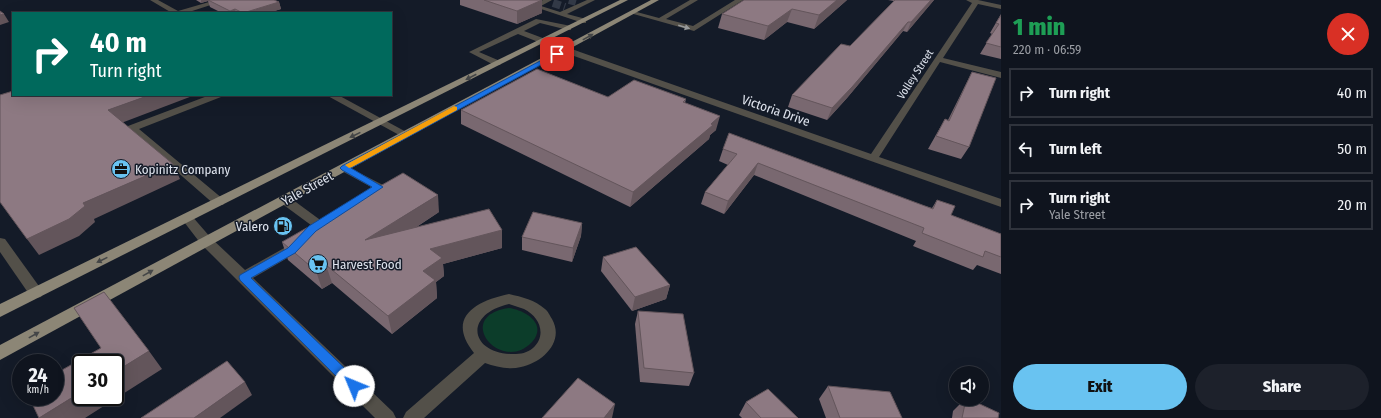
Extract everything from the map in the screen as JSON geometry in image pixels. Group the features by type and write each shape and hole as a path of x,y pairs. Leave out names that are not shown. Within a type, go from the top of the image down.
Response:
{"main road":[{"name":"Yale Street","path":"0,311 625,0"},
{"name":"Yale Street","path":"0,353 206,241 286,200 405,134 566,50 652,1"}],"street":[{"path":"153,0 175,12"},
{"path":"181,12 223,0"},
{"path":"561,14 568,8 579,3 592,0"},
{"path":"660,20 695,0"},
{"path":"633,13 691,29 696,29 740,0"},
{"path":"550,1 535,6 583,21"},
{"path":"972,1 1001,6"},
{"name":"Volley Street","path":"873,158 938,59 972,1"},
{"path":"497,63 473,52 538,21 568,28"},
{"name":"Victoria Drive","path":"518,31 544,40 566,50 1001,203"},
{"path":"938,59 1001,75"},
{"path":"215,96 132,128 219,202"},
{"path":"333,96 405,134"},
{"path":"344,168 378,187 352,204"},
{"path":"286,200 319,225"},
{"path":"244,277 291,250 312,229 333,217"},
{"path":"187,218 206,241 387,418"},
{"path":"0,242 36,293"},
{"path":"496,300 522,300 534,306 542,314 548,324 549,335 545,345 537,354 524,360 510,362 496,360 484,354 475,345 471,334 471,323 476,313 485,305 496,300"},
{"path":"412,418 484,354"}],"green space":[{"path":"509,308 528,315 536,324 537,329 536,335 532,342 520,350 507,352 496,348 488,340 483,331 484,321 492,313"}],"building":[{"path":"208,0 274,0 279,2 246,12 241,12 235,9 230,11"},
{"path":"484,0 542,0 517,11"},
{"path":"744,0 837,0 819,15 792,9 768,26 722,14"},
{"path":"895,0 931,0 911,22 908,22 832,108 792,95 841,44 850,46"},
{"path":"1001,15 1001,47 986,43 999,24 996,23"},
{"path":"537,69 608,97 634,80 686,99 683,102 720,116 711,124 713,125 633,192 461,110"},
{"path":"972,72 996,78 969,147 936,136 945,119 949,121"},
{"path":"12,91 12,96 147,96 108,110 173,164 83,203 85,206 69,219 27,239 0,202 0,95"},
{"path":"729,133 933,209 937,200 955,206 951,215 1001,234 1001,257 985,251 983,257 922,233 924,228 758,163 728,201 705,192 737,154 723,149"},
{"path":"403,173 438,195 365,240 489,209 502,230 430,249 442,258 423,271 435,280 388,316 326,265 316,271 282,242"},
{"path":"533,212 582,223 573,248 522,237"},
{"path":"636,247 670,285 635,297 603,257"},
{"path":"104,292 149,351 124,366 124,354 90,354 101,348 74,308"},
{"path":"638,311 683,314 694,373 644,368"},
{"path":"227,361 245,382 194,418 141,418"},
{"path":"72,364 72,398 64,403 64,369"},
{"path":"578,378 615,404 604,418 542,418"},
{"path":"828,386 890,392 902,418 840,418"},
{"path":"768,389 798,418 761,418 746,402"},
{"path":"33,406 58,406 39,418"},
{"path":"965,406 984,406 999,413 998,418 962,418"}],"tunnel":[{"path":"569,0 576,2"},
{"path":"553,3 565,7"}],"slow traffic":[{"path":"349,165 454,108"}],"place":[{"name":"Kopinitz Company","path":"121,169"},
{"name":"Valero","path":"283,226"},
{"name":"Harvest Food","path":"318,264"}],"route":[{"path":"354,386 244,277 291,250 312,229 378,187 344,168 557,54"}]}
